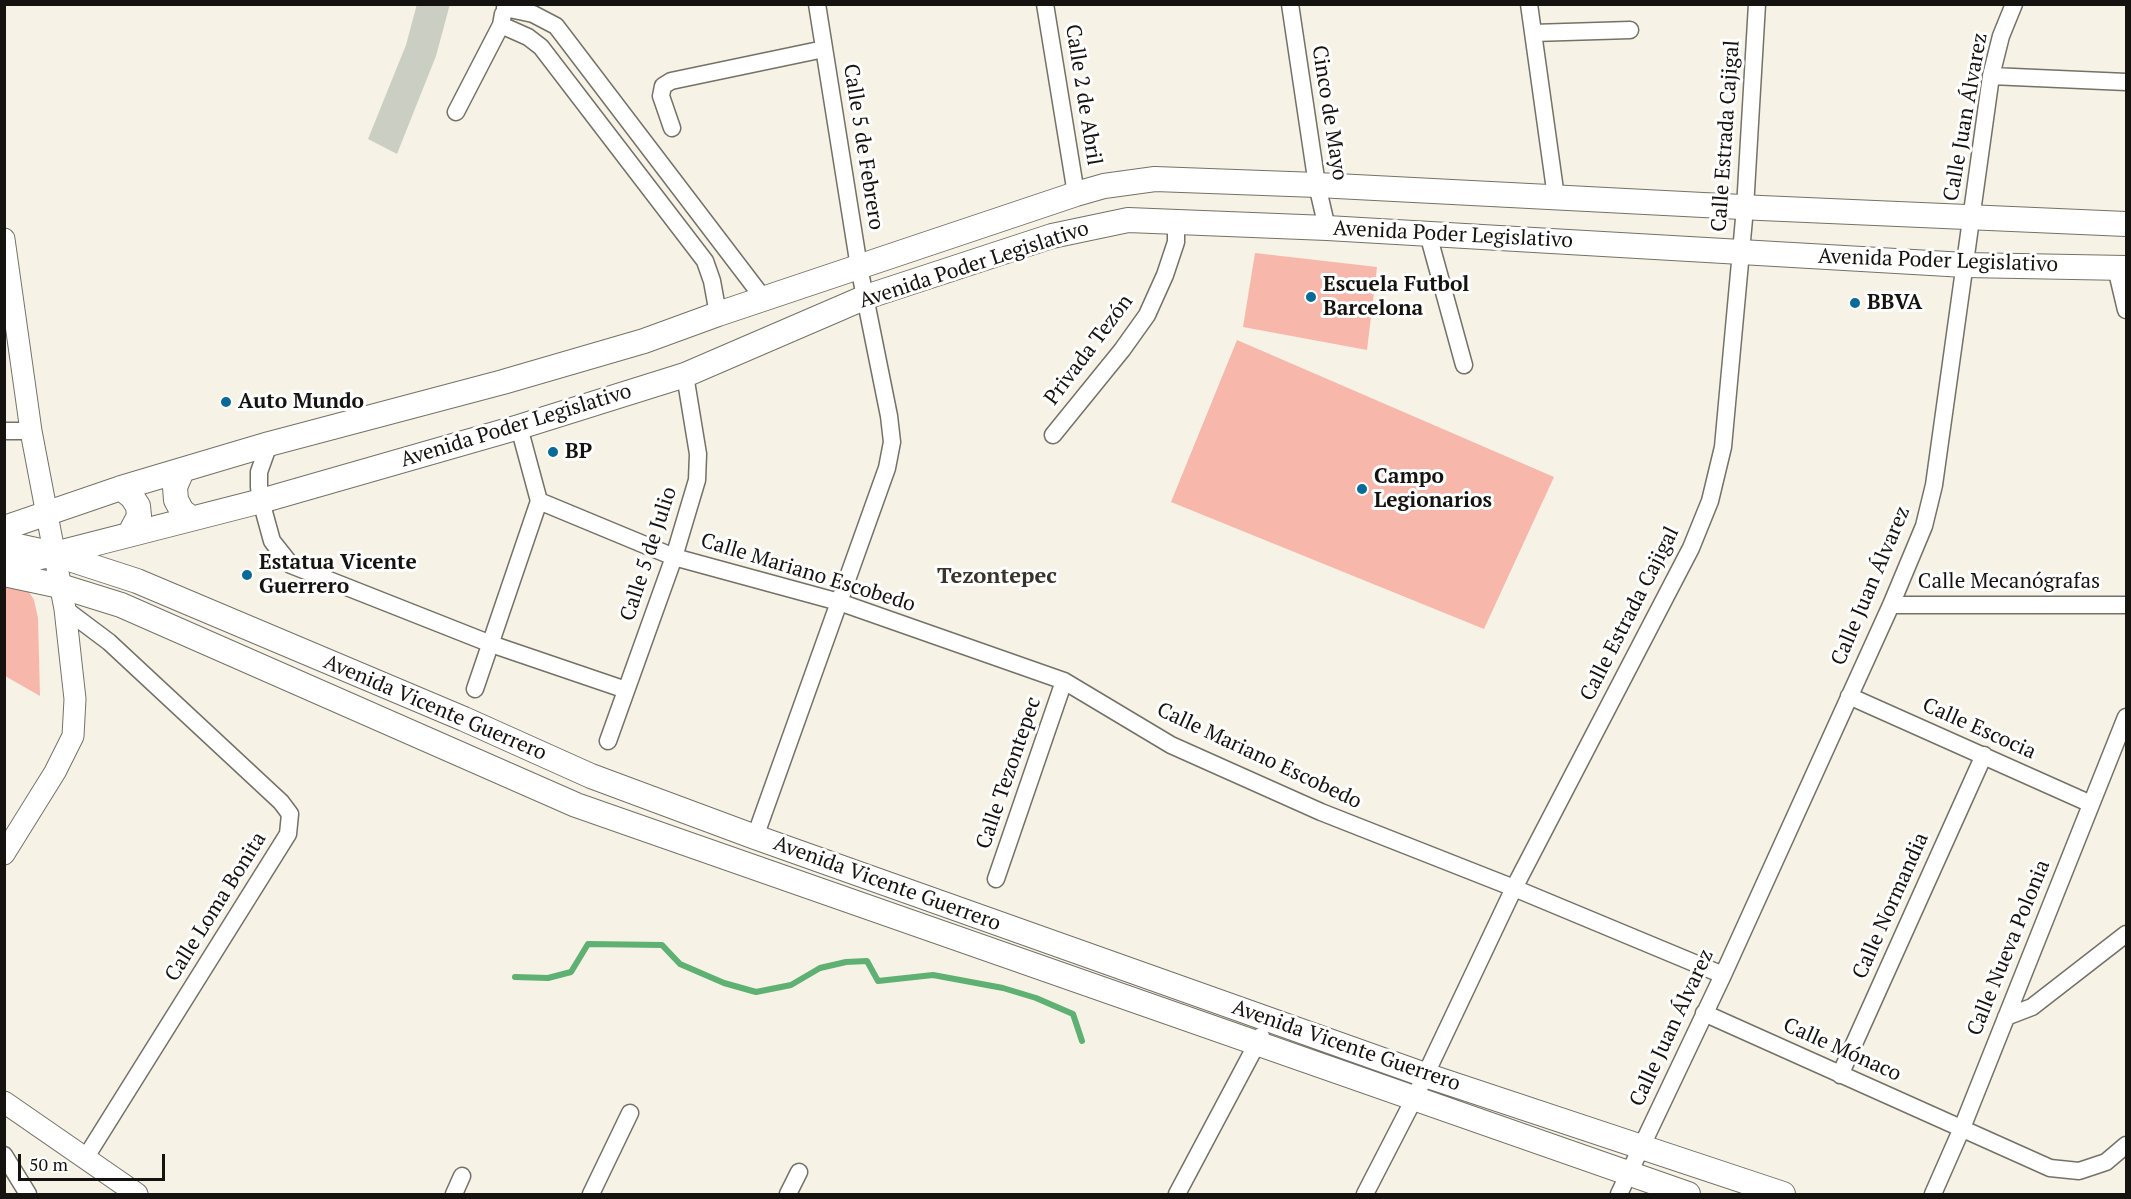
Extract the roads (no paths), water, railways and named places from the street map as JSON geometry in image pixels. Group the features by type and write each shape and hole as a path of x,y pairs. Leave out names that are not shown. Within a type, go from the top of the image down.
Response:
{"main road":[{"name":"Avenida Poder Legislativo","path":"4,528 121,488 269,444 503,382 644,341 718,314 1104,186 1155,179 1317,185 1971,219 2127,224"},
{"name":"Avenida Poder Legislativo","path":"4,565 261,501 519,427 685,375 866,297 1052,236 1128,220 1327,228 1965,265 2121,268"},
{"path":"182,471 175,487 176,500 182,511 192,518"},
{"path":"121,488 132,497 138,506 139,516 130,533"},
{"name":"Avenida Vicente Guerrero","path":"4,543 54,554 137,581 464,719 591,776 755,837 1425,1075 1782,1194"},
{"name":"Avenida Vicente Guerrero","path":"4,574 63,597 121,605 576,805 1414,1099 1624,1184 1688,1194"}],"street":[{"name":"Calle 5 de Febrero","path":"755,837 887,468 892,442 889,416 859,267 817,4"},
{"name":"Calle 2 de Abril","path":"1045,4 1076,194"},
{"name":"Cinco de Mayo","path":"1290,4 1317,185 1327,228"},
{"path":"1529,4 1556,197"},
{"name":"Calle Estrada Cajigal","path":"1365,1194 1414,1099 1514,888 1691,548 1710,501 1723,447 1745,208 1757,4"},
{"name":"Calle Juan Álvarez","path":"1624,1184 1892,605 1924,526 1934,486 1991,76 2001,36 2014,4"},
{"path":"456,112 501,25 505,7 533,14 556,26 764,299"},
{"path":"501,25 528,37 541,47 705,261 712,281 718,314"},
{"path":"1533,33 1630,30"},
{"path":"672,128 661,96 663,86 671,81 824,49"},
{"path":"1991,76 2127,82"},
{"name":"Privada Tezón","path":"1053,435 1122,350 1147,315 1165,275 1176,242 1176,221"},
{"path":"1428,234 1464,365"},
{"path":"4,239 31,431 63,597 75,699 73,736 56,772 4,854"},
{"path":"2121,268 2127,310"},
{"name":"Calle 5 de Julio","path":"608,741 674,557 697,480 698,453 685,375"},
{"path":"475,688 539,501 519,427"},
{"path":"4,430 31,431"},
{"path":"269,444 259,472 258,487 272,541 291,565 491,644 626,690"},
{"name":"Calle Mariano Escobedo","path":"539,501 674,557 839,602 1064,681 1172,745 1321,812 1514,888 1722,975"},
{"name":"Calle Loma Bonita","path":"63,597 282,802 290,814 288,834 86,1157"},
{"name":"Calle Mecanógrafas","path":"1892,605 2127,605"},
{"name":"Calle Tezontepec","path":"996,879 1064,681"},
{"name":"Calle Escocia","path":"1850,696 2091,804"},
{"name":"Calle Nueva Polonia","path":"1933,1194 1962,1128 2127,717"},
{"name":"Calle Normandia","path":"1840,1075 1984,755"},
{"path":"2006,1017 2032,1006 2127,934"},
{"name":"Calle Mónaco","path":"1704,1013 2050,1168 2079,1171 2106,1162 2127,1145"},
{"path":"1178,1194 1257,1045 1268,1019"},
{"path":"4,1102 137,1194"},
{"path":"591,1194 630,1113"},
{"path":"4,1155 28,1194"},
{"path":"788,1194 799,1172"},
{"path":"454,1194 462,1176"}],"waterway":[{"path":"515,977 548,978 571,972 588,944 662,945 680,964 724,983 756,992 791,985 820,968 846,962 867,961 878,981 933,975 1003,988 1036,998 1073,1014 1082,1041"}],"place":[{"name":"Escuela Futbol Barcelona","path":"1311,297"},
{"name":"BBVA","path":"1855,303"},
{"name":"Auto Mundo","path":"226,402"},
{"name":"BP","path":"553,452"},
{"name":"Campo Legionarios","path":"1362,489"},
{"name":"Estatua Vicente Guerrero","path":"247,575"}],"district":[{"name":"Tezontepec","path":"997,577"}]}
